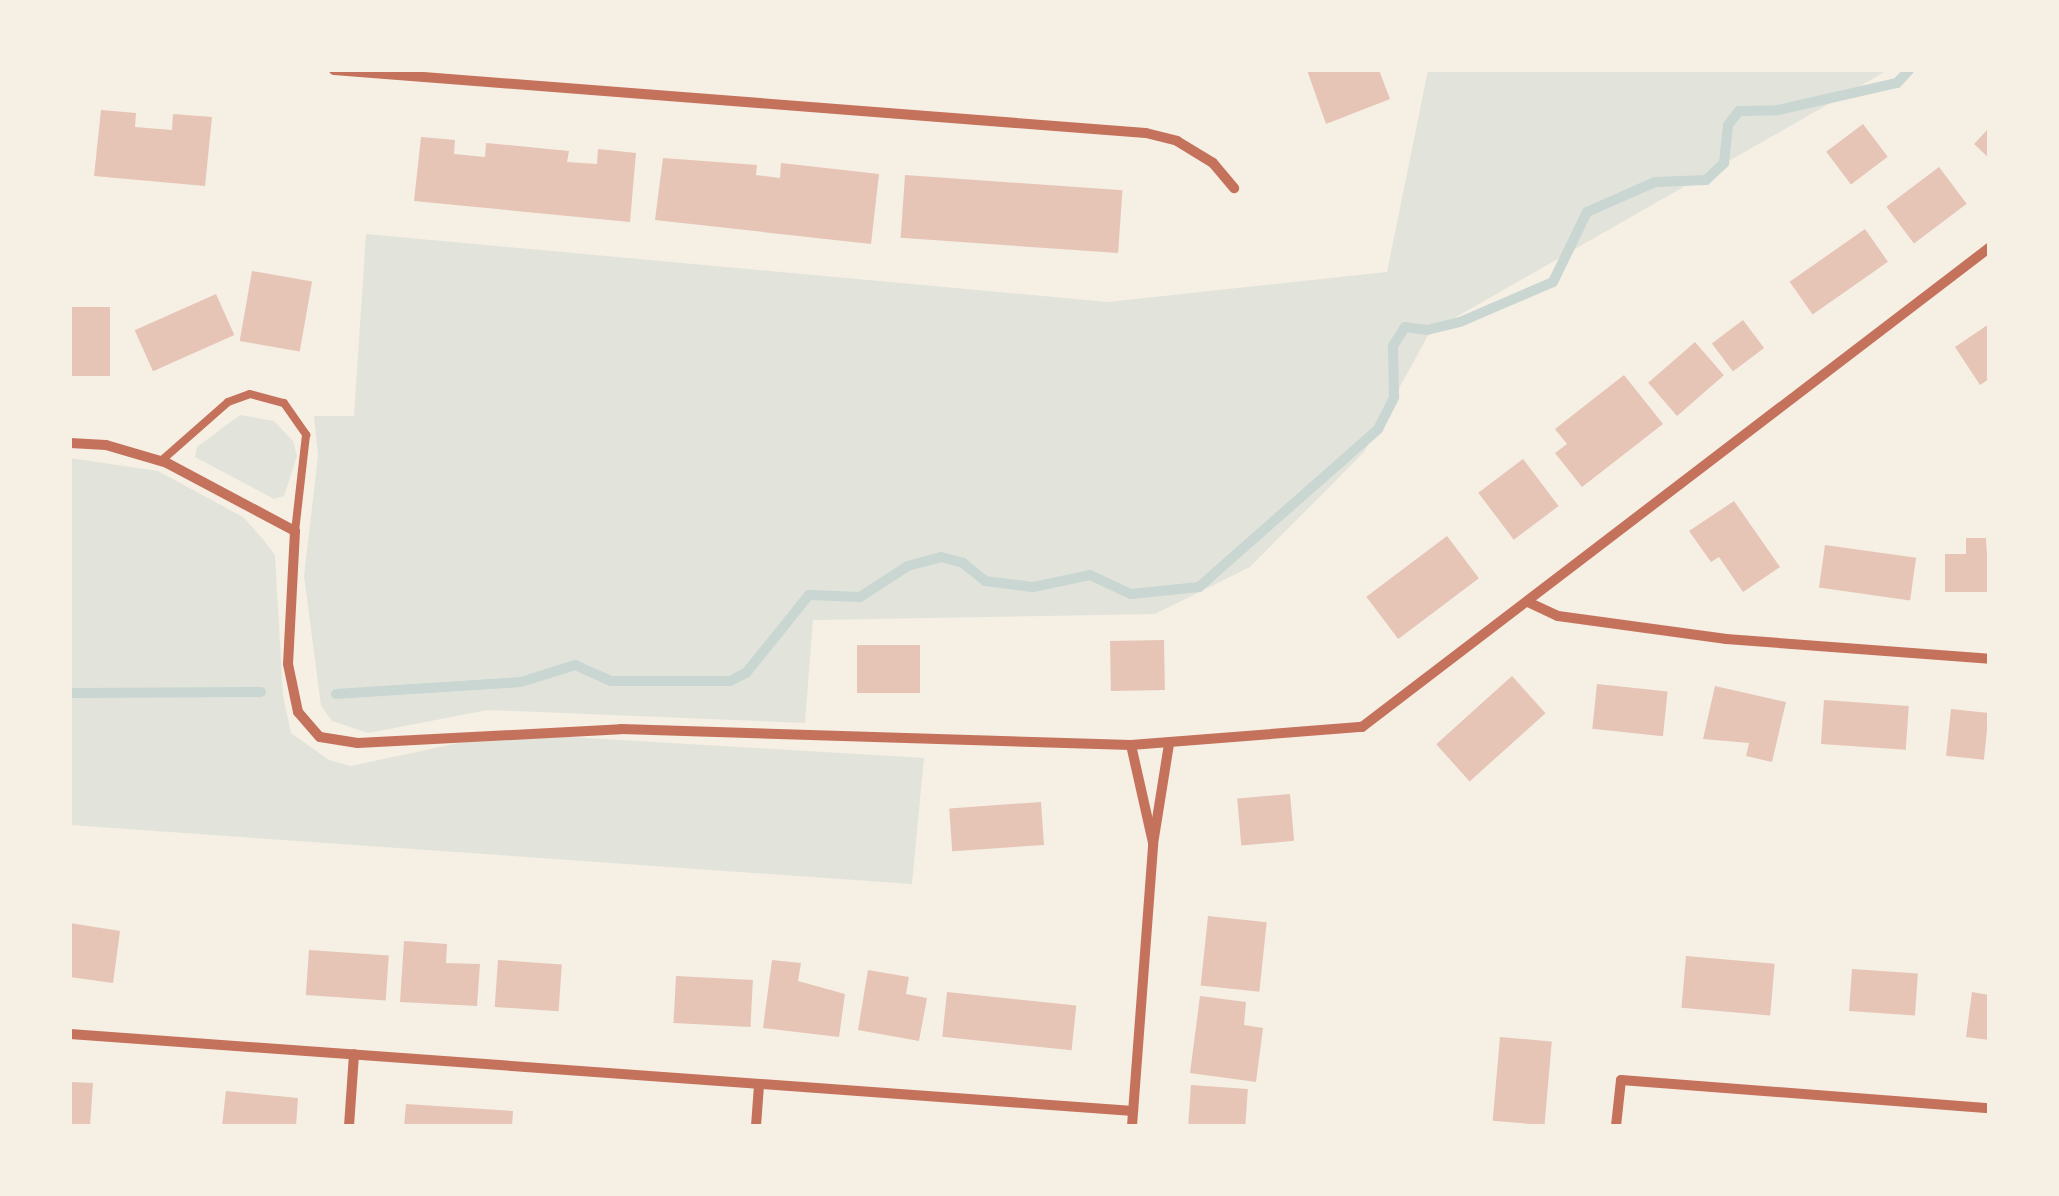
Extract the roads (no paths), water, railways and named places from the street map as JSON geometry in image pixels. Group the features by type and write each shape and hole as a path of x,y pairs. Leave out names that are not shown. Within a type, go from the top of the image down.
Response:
{"street":[{"path":"334,70 1146,133 1177,141 1213,163 1234,188"},
{"path":"70,443 106,445 161,461 296,531 288,664 298,712 320,737 358,743 620,730 1130,746 1362,728 1989,248"},
{"path":"1530,603 1558,616 1726,639 1989,659"},
{"path":"1132,1126 1154,844 1168,744"},
{"path":"1130,746 1154,844"},
{"path":"70,1034 1133,1111"},
{"path":"349,1126 354,1054"},
{"path":"1616,1126 1620,1080 1989,1108"},
{"path":"756,1126 759,1086"}],"lane":[{"path":"161,461 228,402 250,394 284,403 306,435 296,531"}],"waterway":[{"path":"336,694 521,682 575,665 611,681 730,681 746,673 809,595 860,597 908,566 941,557 963,563 985,581 1033,587 1090,575 1131,594 1199,587 1378,429 1394,397 1393,346 1405,327 1427,330 1460,322 1553,282 1587,212 1655,182 1706,180 1724,163 1728,125 1739,111 1778,110 1897,83 1909,70"},
{"path":"70,693 261,692"}]}
